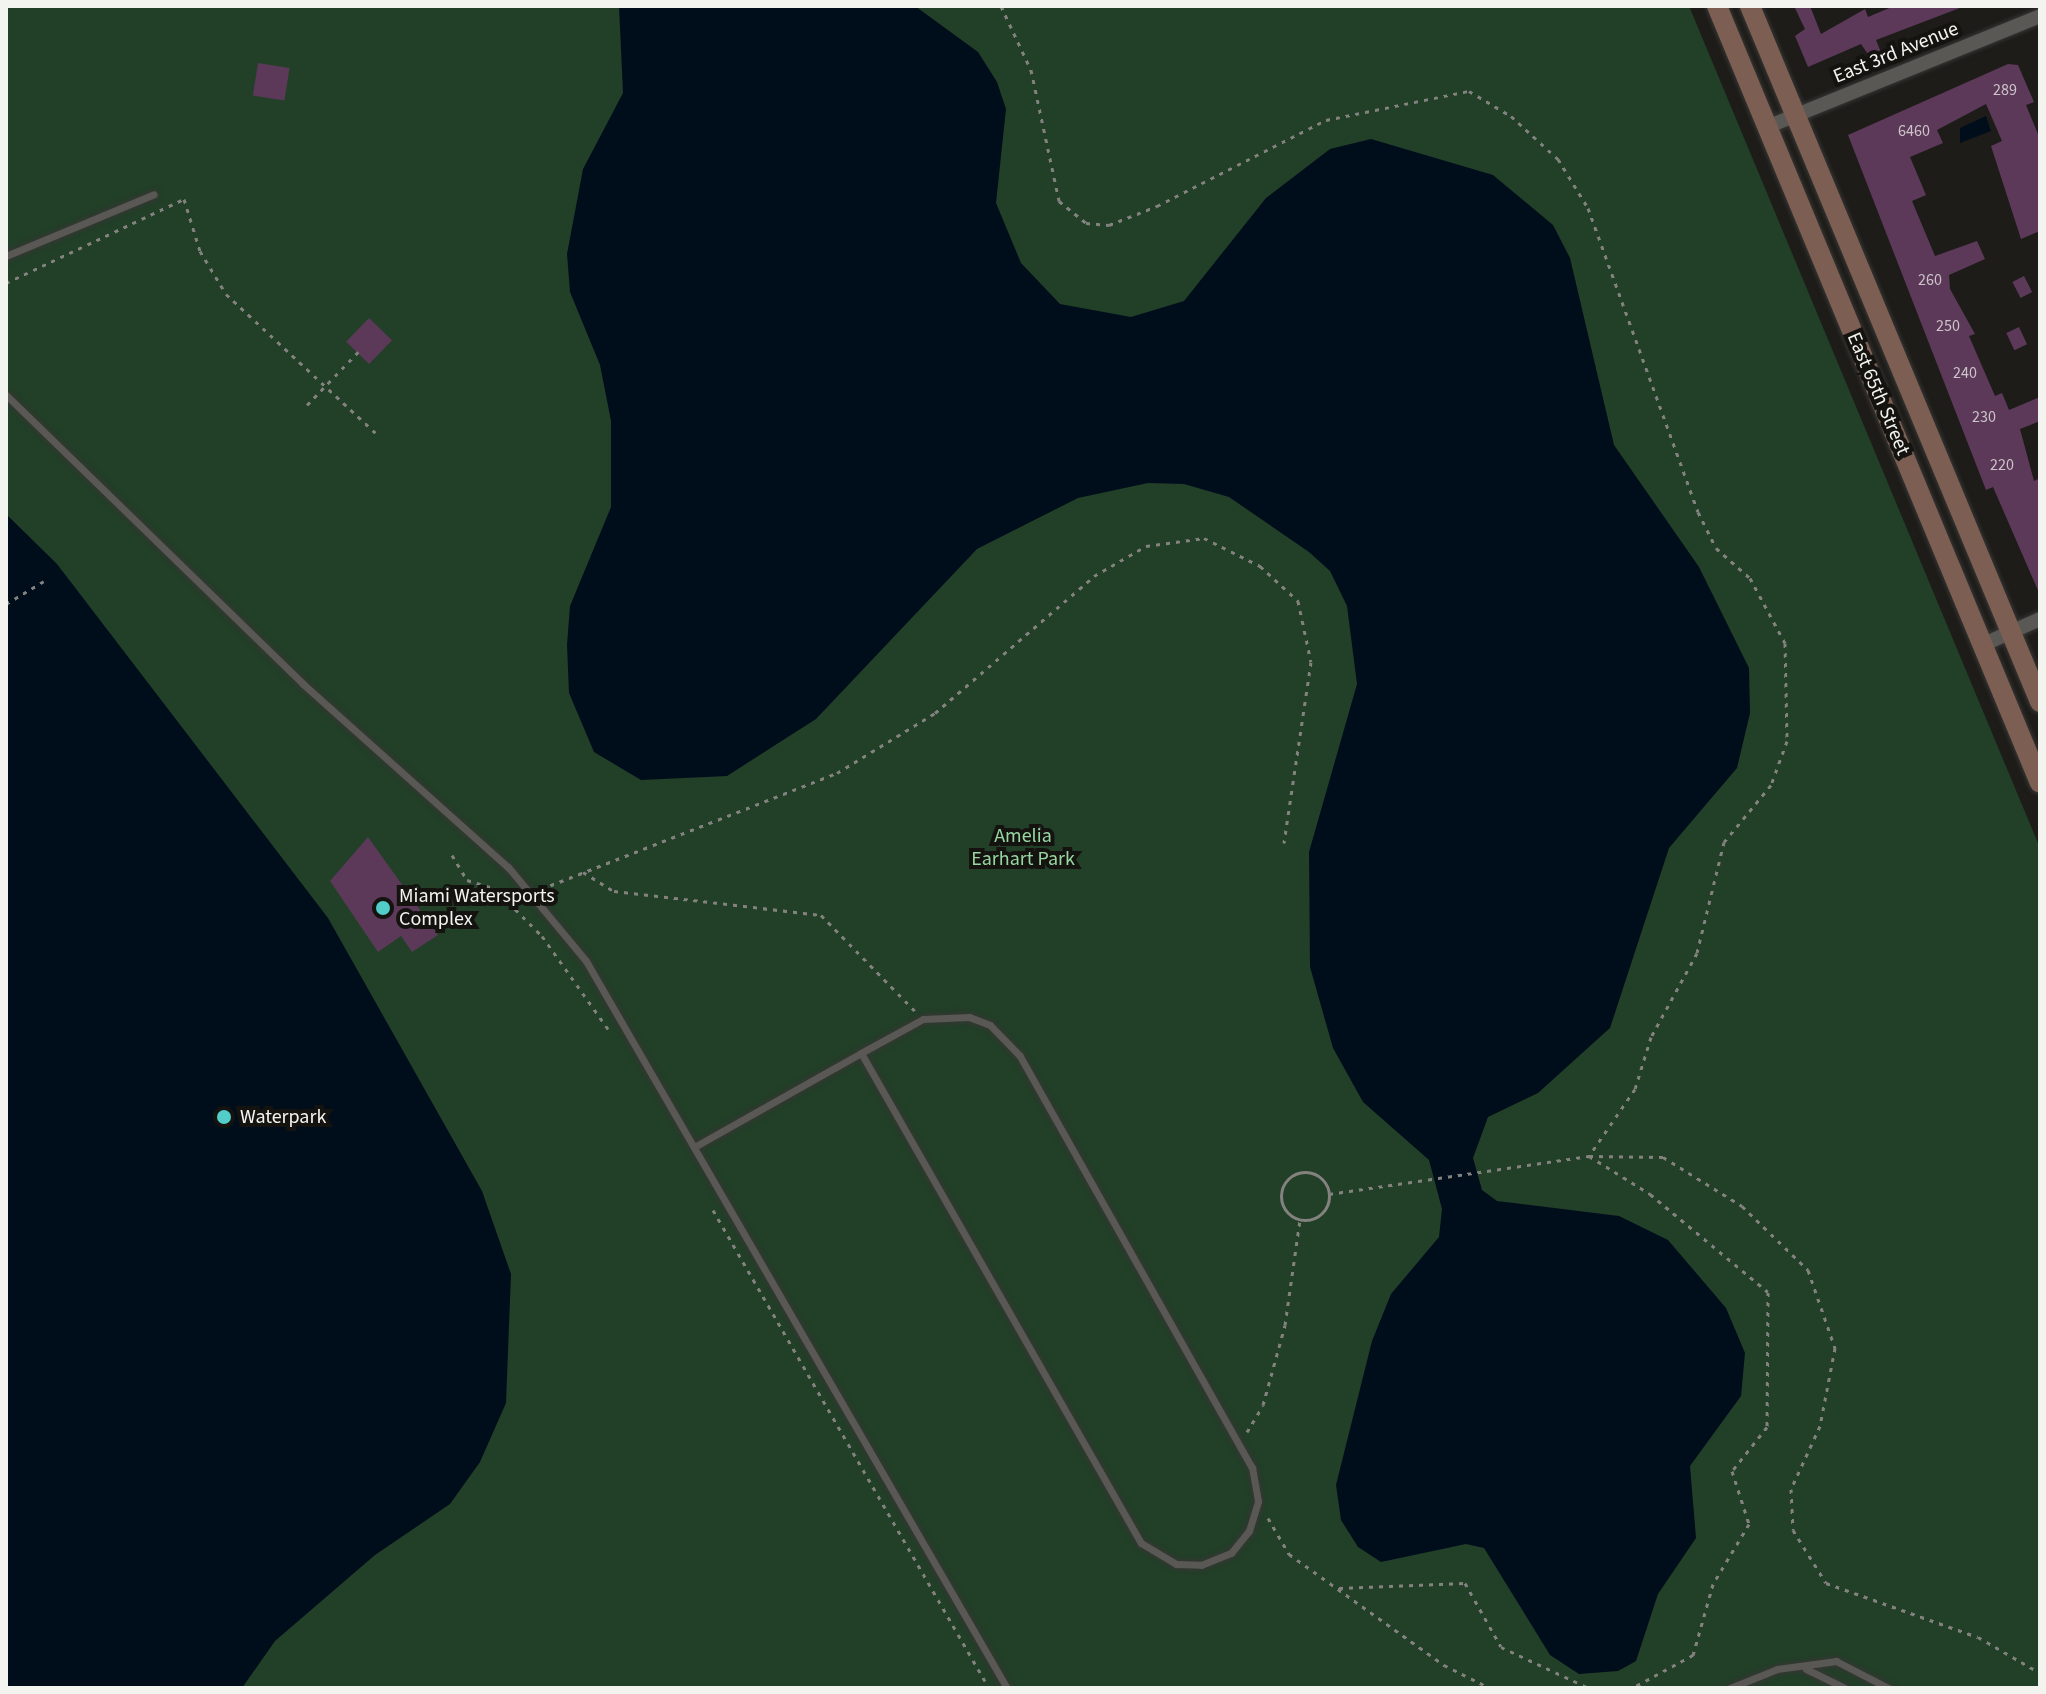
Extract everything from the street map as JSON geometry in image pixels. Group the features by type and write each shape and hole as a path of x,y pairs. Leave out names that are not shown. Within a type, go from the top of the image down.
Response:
{"main road":[{"name":"East 65th Street","path":"1717,6 2040,783"},
{"name":"East 65th Street","path":"1750,6 2040,702"}],"street":[{"name":"East 3rd Avenue","path":"1767,127 2040,16"},
{"path":"1982,645 2040,619"}],"lane":[{"path":"6,256 154,194"},
{"path":"6,395 530,894 586,961 696,1146 1007,1688"},
{"path":"696,1146 861,1053 923,1019 969,1017 990,1025 1020,1056 1239,1446 1258,1501 1249,1531 1231,1553 1201,1565 1176,1564 1141,1543 861,1053"},
{"path":"1730,1688 1777,1669 1806,1669 1836,1661 1888,1688"},
{"path":"1806,1669 1845,1688"}],"path":[{"path":"1001,6 1031,70 1059,201 1086,223 1109,225 1157,206 1326,120 1469,91 1499,106 1558,159 1588,208 1647,354 1674,458 1716,548 1750,578 1772,615 1785,643 1789,686 1787,741 1771,785 1724,842 1697,953 1651,1037 1620,1116 1589,1156"},
{"path":"6,283 184,199 206,262 226,294 380,437"},
{"path":"307,405 358,352"},
{"path":"530,894 837,773 935,713 1094,576 1146,546 1204,538 1260,566 1298,601 1311,662 1284,843"},
{"path":"6,604 44,581"},
{"path":"452,855 467,880 494,888 542,936 613,1036"},
{"path":"583,872 614,891 821,915 923,1019"},
{"path":"1589,1156 1650,1194 1768,1292 1767,1427 1732,1471 1749,1524 1713,1584 1693,1655 1632,1688"},
{"path":"1329,1194 1589,1156 1663,1157 1742,1206 1808,1270 1835,1348 1820,1426 1791,1489 1793,1530 1826,1583 1978,1637 2040,1673"},
{"path":"1314,1173 1329,1194 1318,1217 1300,1219 1282,1202 1289,1178 1314,1173"},
{"path":"706,1197 989,1688"},
{"path":"1239,1446 1263,1405 1285,1325 1300,1219"},
{"path":"1258,1501 1289,1554 1444,1665 1490,1688"},
{"path":"1339,1588 1465,1583 1501,1647 1589,1688"}],"green space":[{"name":"Amelia Earhart Park","path":"6,6 1689,6 2040,848 2040,1688 6,1688"}],"water":[{"path":"619,6 915,6 978,52 997,82 1006,109 996,203 1021,263 1060,304 1131,317 1184,301 1266,198 1330,149 1371,139 1493,175 1553,225 1570,258 1614,445 1699,567 1749,668 1750,713 1737,768 1669,848 1610,1028 1538,1093 1488,1117 1473,1158 1482,1190 1497,1201 1619,1216 1668,1240 1726,1308 1745,1353 1741,1396 1690,1466 1696,1538 1658,1594 1636,1661 1618,1671 1579,1674 1550,1655 1484,1548 1466,1544 1381,1562 1358,1547 1341,1520 1336,1485 1372,1341 1391,1294 1439,1237 1442,1209 1429,1160 1363,1102 1333,1048 1310,967 1309,852 1357,684 1347,606 1330,571 1309,552 1229,497 1184,484 1148,483 1078,498 977,549 816,719 727,776 641,780 594,752 569,693 567,645 570,606 611,507 611,421 600,365 570,292 567,254 583,169 623,93"},
{"path":"1986,116 1991,131 1960,143 1960,128"},
{"name":"Waterpark","path":"6,514 57,564 328,918 482,1191 511,1274 506,1403 480,1462 450,1504 375,1555 275,1641 242,1688 6,1688"}],"building":[{"path":"1794,6 1810,6 1821,34 1865,9 1868,17 1894,6 1965,6 1876,40 1886,65 1878,69 1861,44 1808,67 1795,36 1805,29"},
{"path":"258,63 290,68 284,101 253,96"},
{"path":"2008,64 2018,65 2034,102 2026,105 2040,139 2040,231 2021,239 1991,146 2002,141 1986,104 1937,130 1943,143 1910,157 1926,195 1912,201 1935,256 1977,241 1985,259 1949,275 1950,289 1975,334 1969,336 1995,396 2002,393 2009,410 2040,397 2040,421 2020,429 2034,481 2040,478 2040,595 1993,487 1986,490 1848,135"},
{"path":"2024,276 2032,292 2021,298 2012,282"},
{"path":"369,318 392,340 369,364 346,342"},
{"path":"2019,327 2027,344 2014,350 2006,333"},
{"name":"Miami Watersports Complex","path":"368,837 438,935 412,952 401,936 378,952 330,881"}],"place":[{"name":"Miami Watersports Complex","path":"383,908"},
{"name":"Waterpark","path":"224,1117"}]}
